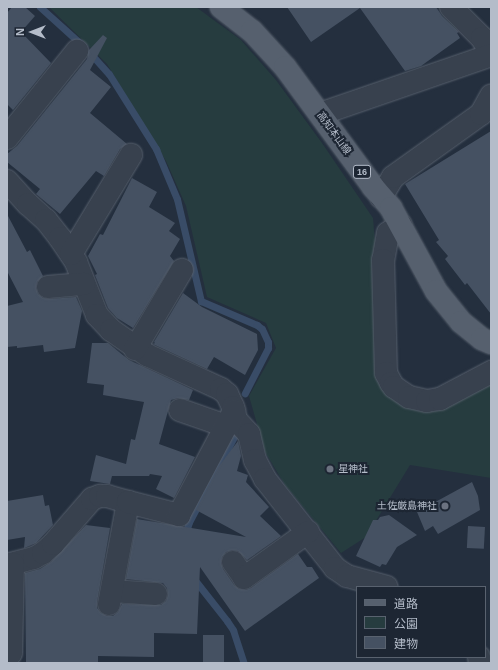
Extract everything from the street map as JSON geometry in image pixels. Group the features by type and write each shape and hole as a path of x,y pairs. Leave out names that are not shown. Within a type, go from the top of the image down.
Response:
{"main road":[{"name":"高知本山線","path":"221,7 252,31 268,47 320,114 381,197 392,208 436,291 461,322 482,339 491,343"}],"street":[{"path":"320,114 491,54 482,38 451,7"},
{"path":"7,138 77,51"},
{"path":"381,197 393,177 481,114 491,96"},
{"path":"71,254 131,155"},
{"path":"7,181 28,204 46,220 71,254 97,315 110,330 135,349 178,371 222,389 230,399 230,419 179,515 107,496 100,496 92,499 53,544 34,558 10,564 11,653 7,655"},
{"path":"401,225 388,233 383,260 386,373 394,387 409,397 427,401 440,399 491,372"},
{"path":"135,349 182,270"},
{"path":"48,287 84,284"},
{"path":"180,410 236,420 249,434 255,460 265,479 335,568 347,576 383,586"},
{"path":"128,502 110,598 156,594"},
{"path":"233,562 244,578 308,532"}],"green space":[{"path":"49,7 196,7 241,40 276,80 322,143 373,218 376,253 378,382 399,401 416,408 438,411 491,380 491,478 410,465 366,537 341,553 285,485 265,452 249,396 276,348 266,323 207,297 186,206 166,161 107,64"}],"building":[{"path":"12,7 25,7 35,16 21,32 51,63 13,110 7,104 7,13"},
{"path":"287,7 436,7 442,16 459,32 457,33 460,38 421,66 405,71 360,8 311,42"},
{"path":"103,35 107,38 90,70 111,87 90,113 127,144 120,149 104,176 96,171 60,214 36,194 40,189 7,162 7,154 17,146 87,59 89,50"},
{"path":"491,131 491,314 467,283 465,285 445,259 448,256 436,242 439,240 405,184"},
{"path":"132,178 157,192 149,207 175,223 169,231 180,239 170,256 174,261 133,328 117,318 108,308 95,275 97,274 88,256 100,234 103,235"},
{"path":"7,214 27,252 30,250 43,276 37,282 36,288 38,294 43,298 49,299 76,297 82,311 75,348 44,352 43,345 17,348 17,346 7,347 7,306 23,302 7,271"},
{"path":"183,293 202,307 257,334 258,350 245,375 214,357 207,369 153,344 155,343 154,342"},
{"path":"92,343 108,343 129,360 193,390 189,400 178,398 171,400 159,444 195,457 174,498 156,489 162,476 150,474 149,476 112,476 110,484 90,481 96,455 126,464 131,439 135,440 144,402 103,395 104,385 87,383"},
{"path":"238,441 241,456 237,471 248,475 246,482 269,507 260,516 281,536 247,560 238,551 232,550 226,552 222,557 221,563 223,569 234,585 239,589 246,590 251,588 298,554 307,567 312,567 319,578 245,631 200,567 197,634 154,633 154,657 98,656 98,663 26,663 25,573 40,569 51,562 86,525 110,528 97,602 97,608 101,613 107,616 113,616 118,612 122,604 161,605 166,601 168,595 167,588 163,583 126,579 137,519 246,537 196,510 219,466"},
{"name":"土佐厳島神社","path":"472,482 478,496 480,510 438,534 433,526 425,531 417,512"},
{"path":"43,495 45,506 49,505 53,525 36,543 24,548 25,537 7,540 7,501"},
{"path":"389,515 417,535 397,547 386,565 382,564 380,567 356,556 373,520 378,520 380,517"},
{"path":"468,526 485,527 484,549 467,548"},
{"path":"203,635 224,635 224,663 203,663"}],"waterway":[{"path":"40,7 83,46"},
{"path":"90,53 109,74 156,149 177,199 201,301 257,325 262,329 268,342 268,348 245,393"},
{"path":"185,535 189,522 234,437"},
{"path":"194,579 233,630 244,663"}],"place":[{"name":"星神社","path":"330,469"},
{"name":"土佐厳島神社","path":"445,506"}]}
